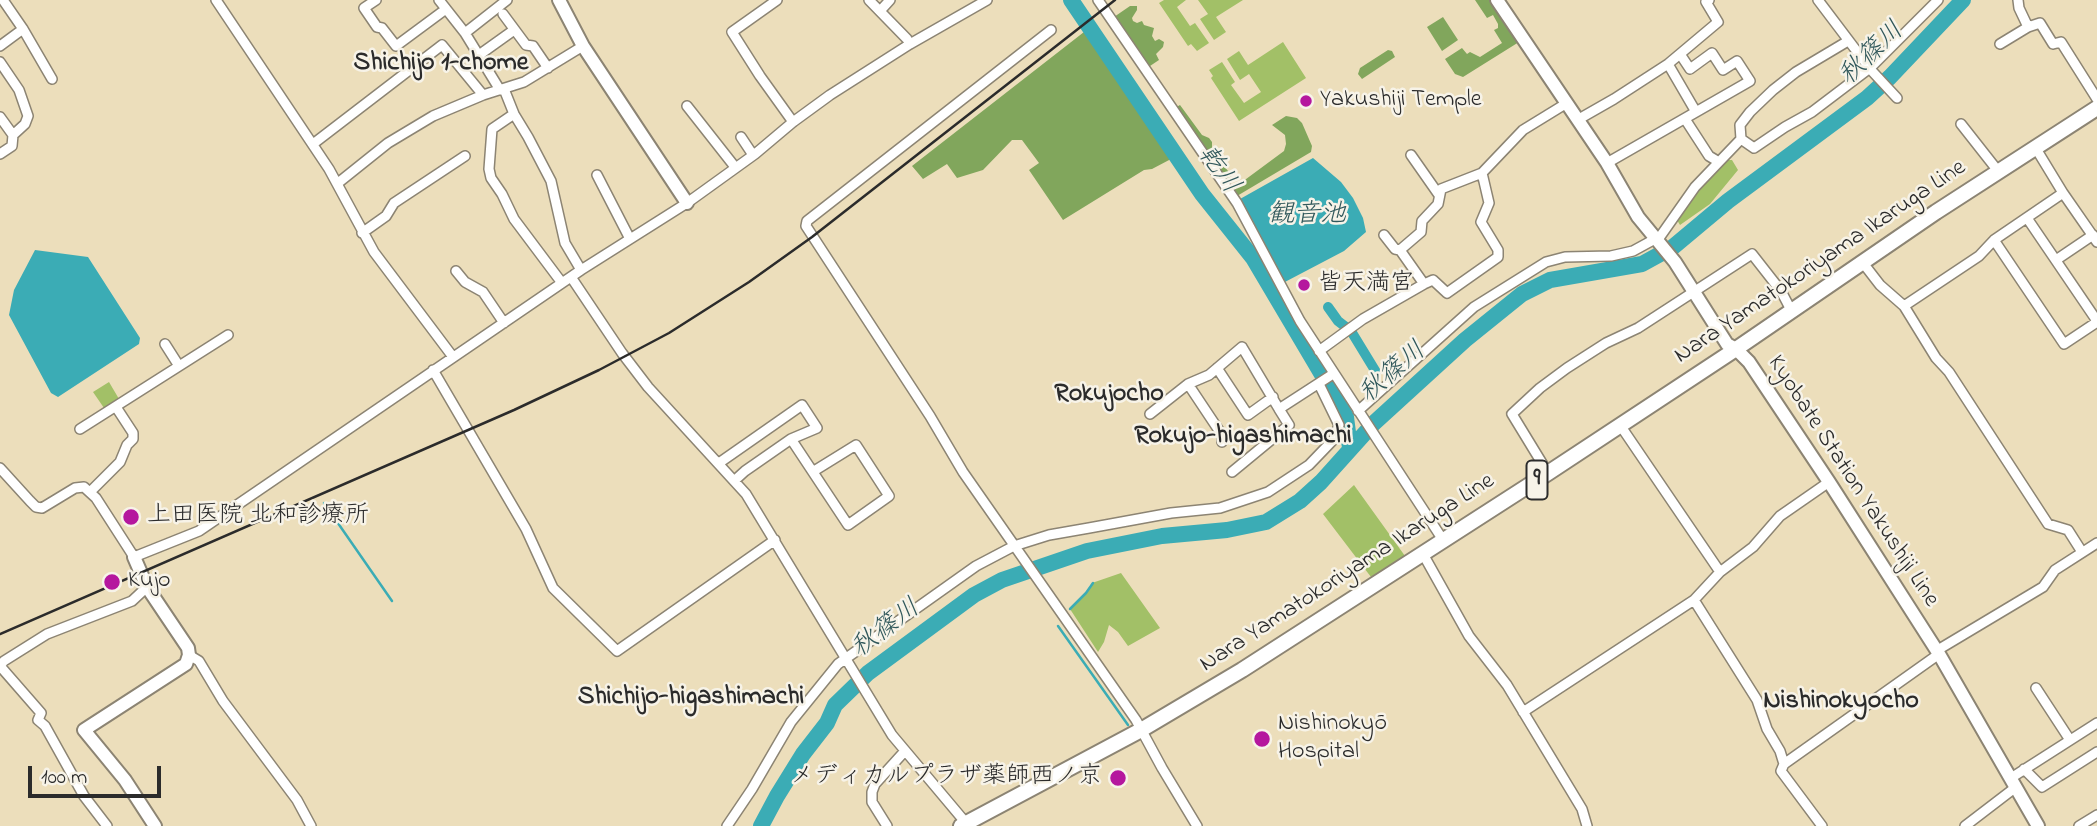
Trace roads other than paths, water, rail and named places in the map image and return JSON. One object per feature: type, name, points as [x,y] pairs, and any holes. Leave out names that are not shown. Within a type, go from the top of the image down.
[{"type":"main road","points":[[559,0],[583,46],[687,203]]},
{"type":"main road","name":"Kyobate Station Yakushiji Line","points":[[1497,0],[1579,119],[1638,217],[1675,262],[1727,344],[1737,349],[1749,362],[1829,482],[1938,653],[2038,826]]},
{"type":"main road","name":"Nara Yamatokoriyama Ikaruga Line","points":[[964,824],[1141,730],[1242,670],[1737,349],[1791,310],[2097,108]]},
{"type":"main road","points":[[134,556],[147,587],[188,648],[189,655],[186,664],[83,730],[125,780],[155,826]]},
{"type":"street","points":[[2,0],[23,29],[52,79]]},
{"type":"street","points":[[216,0],[338,183],[362,233],[453,357]]},
{"type":"street","points":[[376,0],[365,8],[377,27],[382,28],[396,46],[446,9]]},
{"type":"street","points":[[439,0],[465,33],[502,89],[528,136],[551,181],[565,243],[581,270]]},
{"type":"street","points":[[465,33],[508,0]]},
{"type":"street","points":[[777,0],[732,32],[793,122]]},
{"type":"street","points":[[869,0],[909,44]]},
{"type":"street","points":[[880,11],[890,0]]},
{"type":"street","points":[[0,468],[36,507],[42,508],[75,488],[84,487],[96,498],[134,556],[199,531],[581,270],[687,203],[832,93],[909,44],[987,0]]},
{"type":"street","points":[[1098,0],[1237,203],[1300,321],[1443,540]]},
{"type":"street","points":[[1579,119],[1668,64],[1718,22],[1706,2],[1709,0]]},
{"type":"street","points":[[1818,0],[1870,69],[1896,97]]},
{"type":"street","points":[[1741,139],[1754,148],[1812,112],[1870,69],[1938,0]]},
{"type":"street","points":[[2018,0],[2028,27]]},
{"type":"street","points":[[503,14],[526,45],[533,46],[548,68]]},
{"type":"street","points":[[2000,44],[2040,23],[2053,44],[2061,42],[2097,99]]},
{"type":"street","points":[[0,46],[23,29]]},
{"type":"street","points":[[479,55],[514,30]]},
{"type":"street","points":[[1051,30],[807,221],[806,226],[902,372],[963,472],[1141,730],[1197,826]]},
{"type":"street","points":[[1358,411],[1474,307],[1546,262],[1566,257],[1611,256],[1633,251],[1655,239],[1657,241],[1695,187],[1741,139],[1740,125],[1750,112],[1796,72],[1848,41]]},
{"type":"street","points":[[313,144],[442,45],[482,95]]},
{"type":"street","points":[[338,183],[388,143],[433,116],[482,95],[524,82],[583,46]]},
{"type":"street","points":[[1607,163],[1750,81],[1737,61],[1723,70],[1712,53],[1690,69],[1680,54]]},
{"type":"street","points":[[0,62],[23,97],[28,116],[25,124],[13,135]]},
{"type":"street","points":[[1668,64],[1696,112]]},
{"type":"street","points":[[1400,250],[1421,232],[1422,221],[1438,204],[1441,189],[1482,173],[1523,130],[1567,103]]},
{"type":"street","points":[[687,106],[735,167]]},
{"type":"street","points":[[514,114],[492,129],[489,169],[491,178],[518,226],[562,283]]},
{"type":"street","points":[[0,117],[13,135],[12,146],[0,154]]},
{"type":"street","points":[[1685,119],[1709,156],[1719,162]]},
{"type":"street","points":[[1961,124],[1998,172]]},
{"type":"street","points":[[740,137],[753,155]]},
{"type":"street","points":[[2035,148],[2095,239],[2056,260]]},
{"type":"street","points":[[1410,155],[1439,195]]},
{"type":"street","points":[[362,233],[386,216],[394,203],[465,156]]},
{"type":"street","points":[[1319,351],[1363,319],[1424,284],[1433,280],[1447,293],[1498,257],[1498,250],[1481,222],[1489,203],[1482,173]]},
{"type":"street","points":[[597,175],[630,239]]},
{"type":"street","points":[[1903,306],[1979,256],[1994,240],[2063,193]]},
{"type":"street","points":[[1994,240],[2064,344],[2097,322],[2027,218]]},
{"type":"street","points":[[1384,235],[1395,249],[1400,250],[1424,284]]},
{"type":"street","points":[[1548,473],[1512,414],[1567,368],[1606,343],[1638,328],[1752,254],[1781,291],[1791,310]]},
{"type":"street","points":[[1863,263],[1880,285],[1903,306],[1936,358],[1950,372],[2048,524],[2068,530],[2082,552]]},
{"type":"street","points":[[456,271],[465,282],[483,292],[504,323]]},
{"type":"street","points":[[571,277],[648,387],[746,494],[870,702],[904,752],[961,815],[964,824]]},
{"type":"street","points":[[80,429],[228,335]]},
{"type":"street","points":[[165,344],[180,366]]},
{"type":"street","points":[[1150,414],[1188,384],[1209,375],[1242,347],[1289,425],[1232,472]]},
{"type":"street","points":[[1217,368],[1248,415],[1273,397]]},
{"type":"street","points":[[433,370],[526,529],[552,588],[617,651],[775,540]]},
{"type":"street","points":[[1279,409],[1334,374]]},
{"type":"street","points":[[1188,384],[1222,435],[1222,442]]},
{"type":"street","points":[[727,826],[791,722],[838,664],[848,662],[976,566],[1015,547],[1049,535],[1171,513],[1220,509],[1268,492],[1309,465],[1334,439],[1339,425],[1318,384]]},
{"type":"street","points":[[719,463],[802,405],[817,428],[792,439],[734,481]]},
{"type":"street","points":[[90,492],[120,462],[127,445],[133,439],[133,433],[116,407]]},
{"type":"street","points":[[1620,425],[1720,572]]},
{"type":"street","points":[[792,439],[848,525],[889,496],[856,445],[814,471]]},
{"type":"street","points":[[1523,712],[1694,600],[1720,572],[1753,547],[1780,516],[1829,482]]},
{"type":"street","points":[[1822,826],[1781,771],[1784,764],[1938,653],[2043,587],[2055,570],[2097,543]]},
{"type":"street","points":[[1423,554],[1469,636],[1507,685],[1582,809],[1587,826]]},
{"type":"street","points":[[107,826],[84,796],[46,726],[38,720],[41,713],[0,666],[47,634],[132,601],[147,587]]},
{"type":"street","points":[[1694,600],[1757,700],[1784,764]]},
{"type":"street","points":[[189,655],[199,661],[223,701],[297,800],[311,826]]},
{"type":"street","points":[[2036,688],[2070,740]]},
{"type":"street","points":[[1972,824],[2025,769],[2097,723]]},
{"type":"street","points":[[887,826],[872,802],[872,792],[904,752]]},
{"type":"street","points":[[2025,769],[2042,787],[2097,752]]},
{"type":"street","points":[[2079,826],[2097,815]]},
{"type":"water","name":"観音池","points":[[1313,158],[1341,182],[1353,198],[1363,218],[1366,232],[1344,251],[1283,283],[1240,199]]},
{"type":"water","points":[[35,250],[88,257],[140,338],[139,344],[58,397],[51,393],[9,315],[14,290]]},
{"type":"waterway","name":"乾川","points":[[1071,0],[1202,194],[1253,258],[1346,417],[1350,448]]},
{"type":"waterway","name":"秋篠川","points":[[761,826],[803,754],[827,723],[835,705],[868,673],[974,595],[1002,580],[1087,551],[1162,536],[1227,530],[1266,522],[1300,501],[1321,482],[1374,423],[1465,340],[1522,294],[1550,280],[1642,264],[1673,247],[1728,201],[1867,98],[1963,0]]},
{"type":"waterway","points":[[1328,307],[1338,321],[1351,331],[1376,372]]},
{"type":"waterway","points":[[324,503],[392,601]]},
{"type":"waterway","points":[[1070,609],[1093,583]]},
{"type":"waterway","points":[[1058,626],[1128,725]]},
{"type":"railway","points":[[0,634],[514,410],[669,333],[749,282],[812,237],[1115,0]]},
{"type":"place","name":"Yakushiji Temple","points":[[1306,101]]},
{"type":"place","name":"皆天満宮","points":[[1304,285]]},
{"type":"place","name":"上田医院 北和診療所","points":[[131,517]]},
{"type":"place","name":"Kujo","points":[[112,582]]},
{"type":"place","name":"Nishinokyō Hospital","points":[[1262,739]]},
{"type":"place","name":"メディカルプラザ薬師西ノ京","points":[[1118,778]]},
{"type":"district","name":"Shichijo 1-chome","points":[[441,65]]},
{"type":"district","name":"Rokujocho","points":[[1109,396]]},
{"type":"district","name":"Rokujo-higashimachi","points":[[1243,438]]},
{"type":"district","name":"Shichijo-higashimachi","points":[[691,699]]},
{"type":"district","name":"Nishinokyocho","points":[[1841,703]]}]
